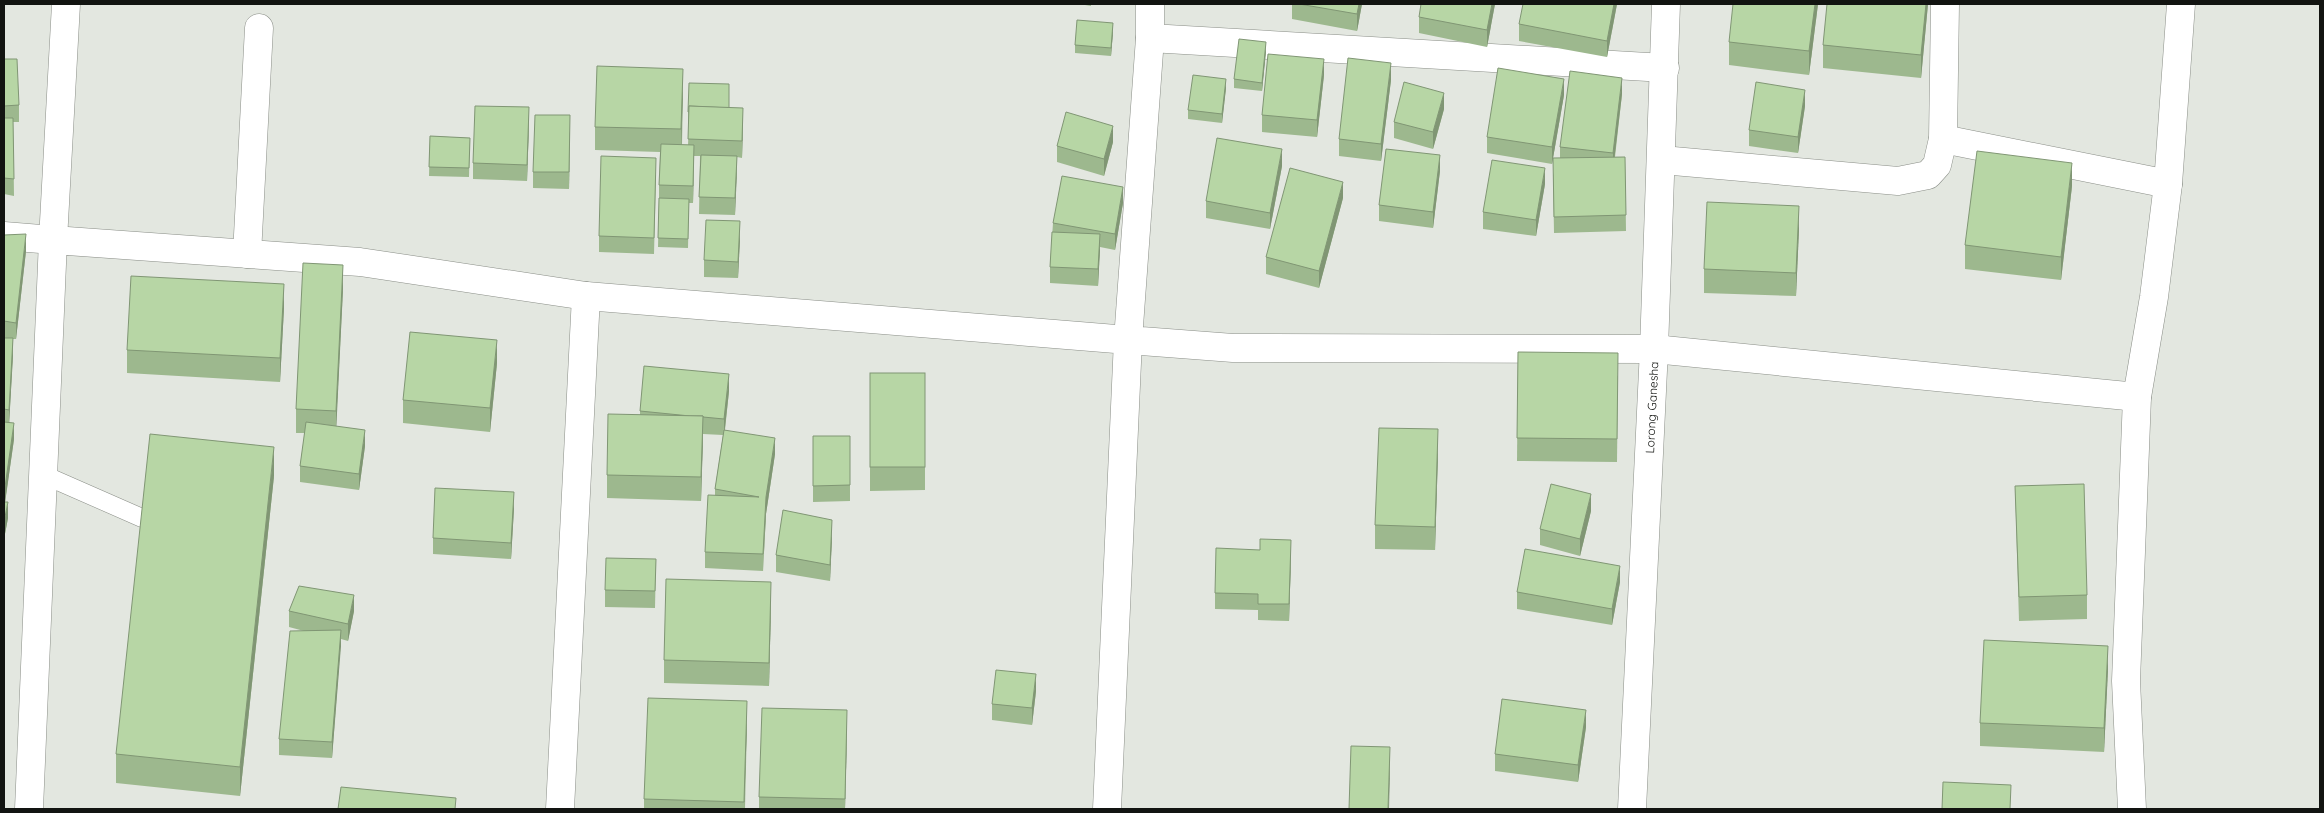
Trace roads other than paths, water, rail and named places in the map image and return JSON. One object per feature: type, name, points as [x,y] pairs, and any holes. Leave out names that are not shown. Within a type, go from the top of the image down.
[{"type":"street","points":[[29,809],[53,240],[66,4]]},
{"type":"street","points":[[1107,809],[1128,340],[1150,38],[1150,4]]},
{"type":"street","name":"Lorong Ganesha","points":[[1632,809],[1662,160],[1666,4]]},
{"type":"street","points":[[1662,160],[1898,181],[1928,175],[1937,165],[1943,139],[1945,4]]},
{"type":"street","points":[[2132,809],[2126,681],[2137,397],[2154,297],[2168,184],[2181,4]]},
{"type":"street","points":[[247,254],[260,28]]},
{"type":"street","points":[[1150,38],[1665,68]]},
{"type":"street","points":[[1943,139],[2168,184]]},
{"type":"street","points":[[4,236],[360,262],[586,296],[1233,348],[1654,349],[2137,397]]},
{"type":"street","points":[[560,809],[586,296]]},
{"type":"lane","points":[[44,475],[142,518]]}]
